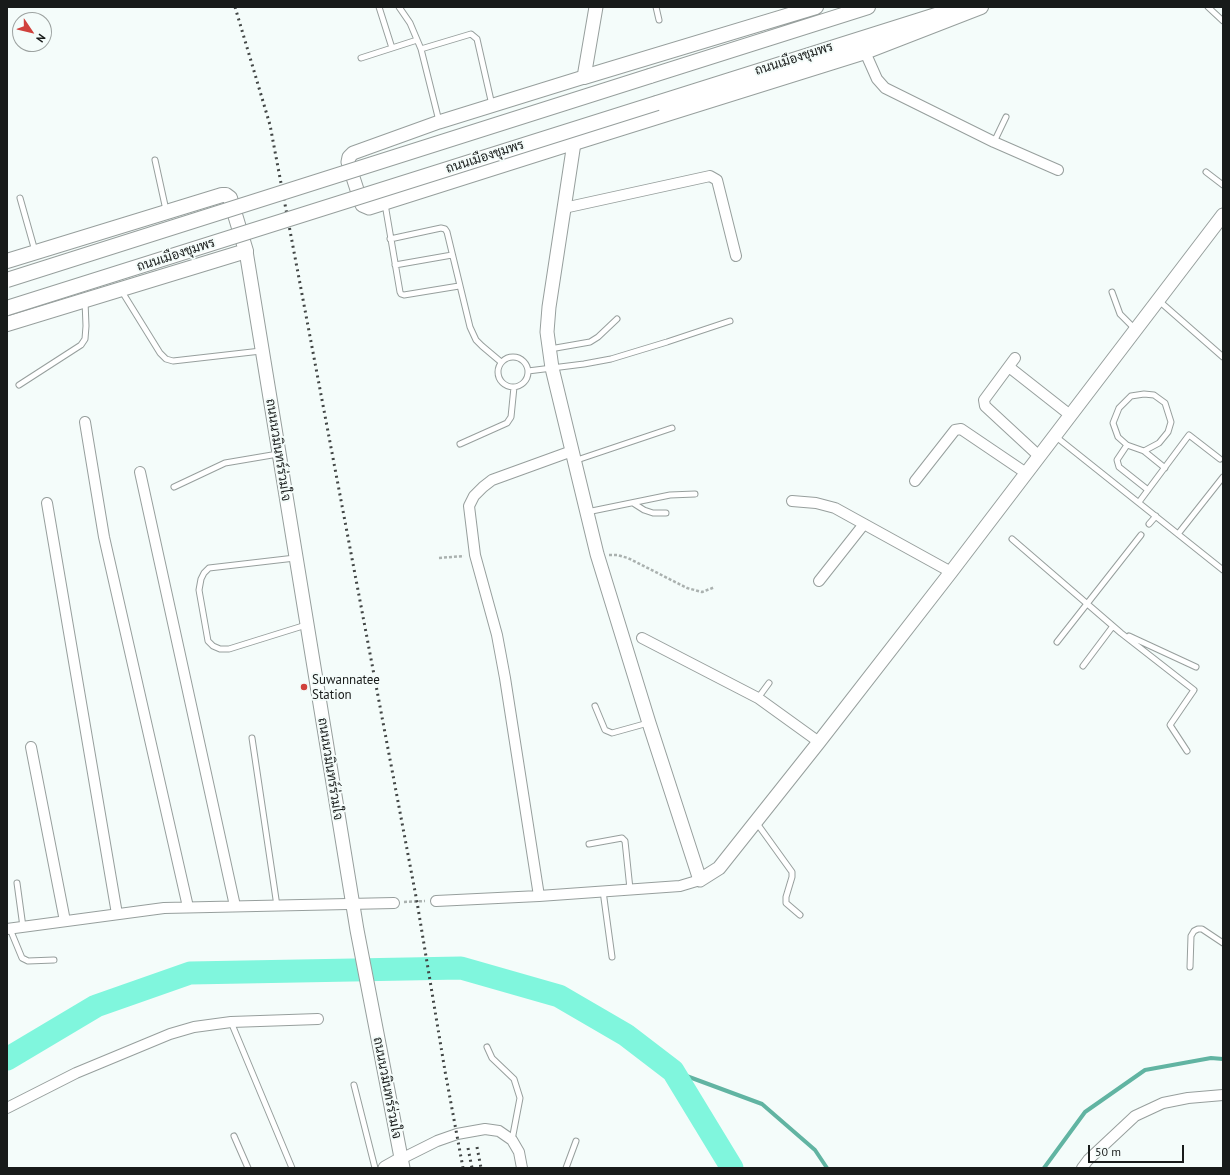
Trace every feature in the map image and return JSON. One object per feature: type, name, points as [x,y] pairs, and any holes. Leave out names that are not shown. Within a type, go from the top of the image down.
[{"type":"main road","points":[[584,77],[816,7]]},
{"type":"main road","name":"ถนนเมืองชุมพร","points":[[7,280],[868,7]]},
{"type":"main road","name":"ถนนเมืองชุมพร","points":[[7,308],[963,7]]},
{"type":"main road","points":[[574,143],[865,52],[982,7]]},
{"type":"main road","points":[[7,261],[222,195],[226,195],[230,198],[246,251],[7,324]]},
{"type":"street","points":[[596,7],[584,77],[439,122],[354,153],[348,162],[362,205],[369,208],[574,143],[549,307],[547,332],[552,368],[597,554],[649,723],[700,880]]},
{"type":"street","points":[[865,52],[877,79],[885,88],[994,142],[1058,170]]},
{"type":"street","points":[[564,208],[710,176],[717,180],[736,256]]},
{"type":"street","points":[[436,901],[539,896],[680,886],[700,880],[719,868],[819,742],[1223,215]]},
{"type":"street","name":"ถนนนวมินทร์ร่วมใจ","points":[[246,251],[352,905],[402,1164]]},
{"type":"street","points":[[1016,358],[984,400],[985,406],[1039,456]]},
{"type":"street","points":[[1009,367],[1070,415]]},
{"type":"street","points":[[85,422],[104,537],[188,907]]},
{"type":"street","points":[[915,481],[955,430],[961,429],[1026,473]]},
{"type":"street","points":[[539,896],[497,635],[475,555],[469,506],[474,496],[492,480],[573,456]]},
{"type":"street","points":[[140,472],[235,906]]},
{"type":"street","points":[[792,501],[816,503],[835,508],[950,572]]},
{"type":"street","points":[[47,503],[117,914]]},
{"type":"street","points":[[819,581],[864,524]]},
{"type":"street","points":[[642,638],[758,698],[819,742]]},
{"type":"street","points":[[31,747],[65,921]]},
{"type":"street","points":[[9,929],[117,914],[188,907],[394,903]]},
{"type":"street","points":[[7,1108],[76,1073],[170,1034],[194,1027],[231,1022],[318,1020]]},
{"type":"street","points":[[1082,1168],[1088,1160],[1135,1116],[1163,1103],[1188,1098],[1223,1096]]},
{"type":"street","points":[[385,1168],[402,1164],[437,1141],[457,1134],[485,1129],[499,1131],[512,1140],[520,1152],[522,1168]]},
{"type":"lane","points":[[379,7],[392,48]]},
{"type":"lane","points":[[399,7],[410,24],[421,49],[439,122]]},
{"type":"lane","points":[[656,7],[659,20]]},
{"type":"lane","points":[[1208,7],[1223,21]]},
{"type":"lane","points":[[421,49],[471,34],[477,39],[492,106]]},
{"type":"lane","points":[[361,58],[417,40]]},
{"type":"lane","points":[[994,142],[1006,117]]},
{"type":"lane","points":[[155,160],[167,211]]},
{"type":"lane","points":[[1206,172],[1223,185]]},
{"type":"lane","points":[[20,198],[36,252]]},
{"type":"lane","points":[[385,204],[400,292],[404,295],[459,286]]},
{"type":"lane","points":[[390,239],[442,228],[447,232],[470,327],[476,340],[501,362]]},
{"type":"lane","points":[[395,265],[452,255]]},
{"type":"lane","points":[[120,289],[160,353],[166,359],[173,361],[262,351]]},
{"type":"lane","points":[[1112,292],[1120,314],[1135,329]]},
{"type":"lane","points":[[19,385],[81,345],[85,338],[86,326],[84,300]]},
{"type":"lane","points":[[1158,300],[1223,357]]},
{"type":"lane","points":[[549,349],[590,342],[598,337],[617,319]]},
{"type":"lane","points":[[528,371],[611,359],[667,342],[730,320]]},
{"type":"lane","points":[[512,357],[523,360],[527,365],[528,371],[528,377],[525,382],[520,386],[514,387],[508,387],[503,384],[499,379],[498,374],[498,368],[501,362],[506,358],[512,357]]},
{"type":"lane","points":[[460,444],[506,423],[511,417],[514,387]]},
{"type":"lane","points":[[1144,451],[1159,443],[1168,432],[1171,422],[1165,403],[1154,395],[1144,394],[1131,396],[1119,408],[1113,423],[1118,437],[1127,445],[1144,451],[1165,468]]},
{"type":"lane","points":[[573,456],[672,428]]},
{"type":"lane","points":[[1055,435],[1223,570]]},
{"type":"lane","points":[[1139,502],[1189,436],[1220,459]]},
{"type":"lane","points":[[1127,445],[1117,460],[1119,467],[1148,490]]},
{"type":"lane","points":[[174,487],[226,463],[279,454]]},
{"type":"lane","points":[[1178,534],[1223,477]]},
{"type":"lane","points":[[586,512],[670,495],[695,494]]},
{"type":"lane","points":[[633,502],[644,510],[653,513],[666,513]]},
{"type":"lane","points":[[1149,524],[1156,516]]},
{"type":"lane","points":[[1057,642],[1141,536]]},
{"type":"lane","points":[[1012,539],[1113,626],[1194,690],[1170,725],[1187,751]]},
{"type":"lane","points":[[295,558],[209,568],[201,579],[199,590],[208,641],[212,646],[220,649],[228,649],[307,624]]},
{"type":"lane","points":[[1083,666],[1113,626]]},
{"type":"lane","points":[[1121,632],[1196,667]]},
{"type":"lane","points":[[758,698],[769,683]]},
{"type":"lane","points":[[595,706],[605,730],[612,733],[649,723]]},
{"type":"lane","points":[[252,738],[277,906]]},
{"type":"lane","points":[[756,822],[792,872],[792,878],[786,897],[786,904],[800,915]]},
{"type":"lane","points":[[589,844],[622,838],[625,841],[630,890]]},
{"type":"lane","points":[[17,883],[23,927]]},
{"type":"lane","points":[[603,891],[612,957]]},
{"type":"lane","points":[[9,929],[22,958],[28,961],[54,960]]},
{"type":"lane","points":[[1190,967],[1191,936],[1194,931],[1202,929],[1223,943]]},
{"type":"lane","points":[[231,1022],[292,1168]]},
{"type":"lane","points":[[487,1047],[492,1058],[514,1079],[520,1098],[512,1140]]},
{"type":"lane","points":[[354,1085],[375,1168]]},
{"type":"lane","points":[[234,1136],[248,1168]]},
{"type":"lane","points":[[566,1168],[576,1142]]},
{"type":"path","points":[[597,554],[617,555],[628,558],[686,588],[702,592],[716,587]]},
{"type":"path","points":[[440,558],[475,555]]},
{"type":"path","points":[[394,903],[436,901]]},
{"type":"waterway","points":[[7,1059],[96,1006],[190,973],[461,968],[559,996],[626,1035],[673,1071],[732,1168]]},
{"type":"waterway","points":[[1044,1168],[1085,1112],[1145,1070],[1211,1058],[1223,1059]]},
{"type":"waterway","points":[[673,1071],[762,1104],[815,1150],[827,1168]]},
{"type":"railway","points":[[235,7],[270,125],[417,902],[445,1071],[463,1168]]},
{"type":"railway","points":[[477,1147],[481,1168]]},
{"type":"railway","points":[[468,1148],[472,1168]]},
{"type":"place","name":"Suwannatee Station","points":[[304,687]]}]
